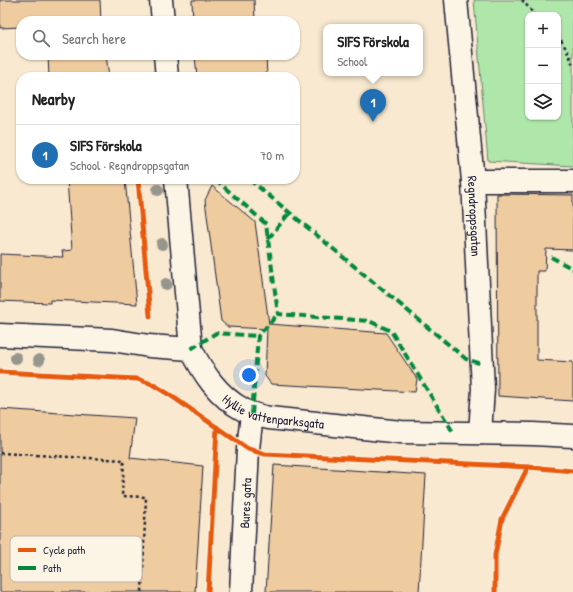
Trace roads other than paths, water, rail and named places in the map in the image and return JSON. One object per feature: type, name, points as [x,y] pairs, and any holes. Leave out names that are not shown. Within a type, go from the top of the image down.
[{"type":"street","points":[[161,0],[163,16]]},
{"type":"street","name":"Regndroppsgatan","points":[[456,0],[473,181],[483,389],[480,433]]},
{"type":"street","points":[[165,60],[167,72]]},
{"type":"street","points":[[473,181],[573,181]]},
{"type":"street","points":[[0,336],[112,340],[149,346],[191,349],[176,184]]},
{"type":"street","name":"Hyllie vattenparksgata","points":[[191,349],[199,365],[212,384],[241,409],[252,414],[269,418],[402,432],[573,436]]},
{"type":"street","name":"Bures gata","points":[[241,592],[248,449],[252,414]]},
{"type":"place","name":"SIFS Förskola","points":[[373,122]]}]
